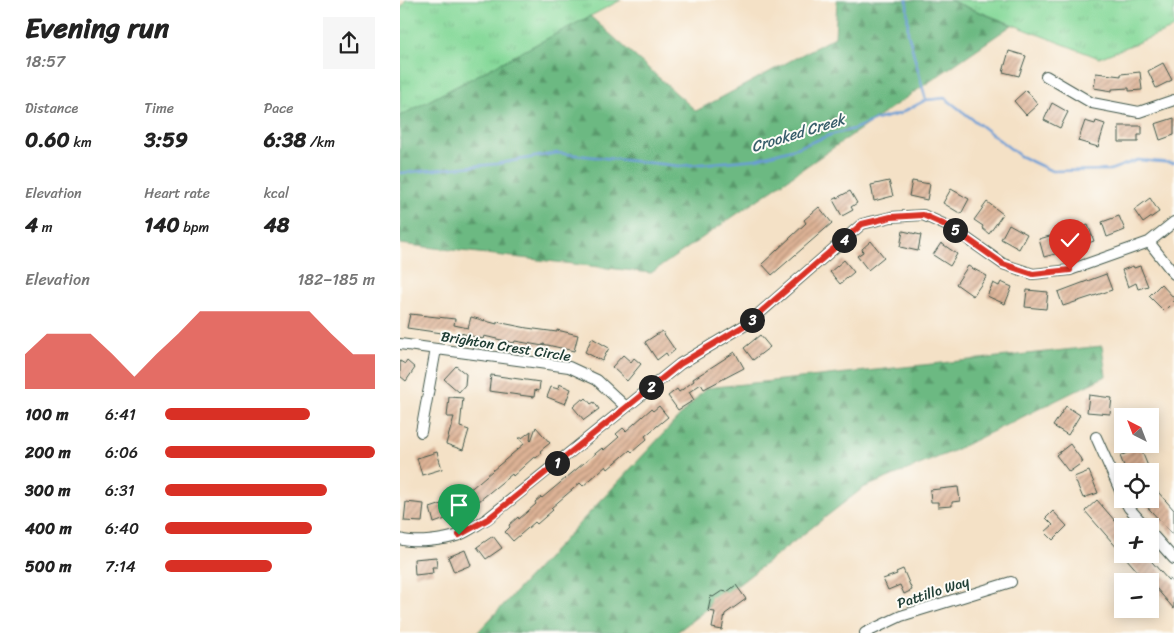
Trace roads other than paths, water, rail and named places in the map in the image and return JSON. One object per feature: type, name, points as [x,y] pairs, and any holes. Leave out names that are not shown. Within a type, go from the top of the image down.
[{"type":"street","points":[[1046,76],[1092,103],[1139,112],[1174,100]]},
{"type":"street","points":[[400,539],[408,542],[459,535],[488,519],[680,364],[747,324],[862,224],[891,217],[923,215],[952,228],[1003,264],[1033,274],[1070,270],[1150,242],[1174,222]]},
{"type":"street","points":[[1150,242],[1174,274]]},
{"type":"street","name":"Brighton Crest Circle","points":[[400,344],[570,367],[597,380],[626,407]]},
{"type":"street","points":[[421,432],[436,349]]},
{"type":"street","points":[[1096,437],[1114,477]]},
{"type":"street","points":[[1129,508],[1138,518]]},
{"type":"street","points":[[1159,542],[1174,559]]},
{"type":"street","name":"Pattillo Way","points":[[865,633],[901,616],[1011,582]]},
{"type":"waterway","points":[[907,0],[908,33],[926,100]]},
{"type":"waterway","name":"Crooked Creek","points":[[400,173],[496,164],[557,153],[680,166],[756,159],[899,114],[926,100],[945,98],[1020,156],[1052,171],[1110,170],[1138,160],[1174,163]]}]
